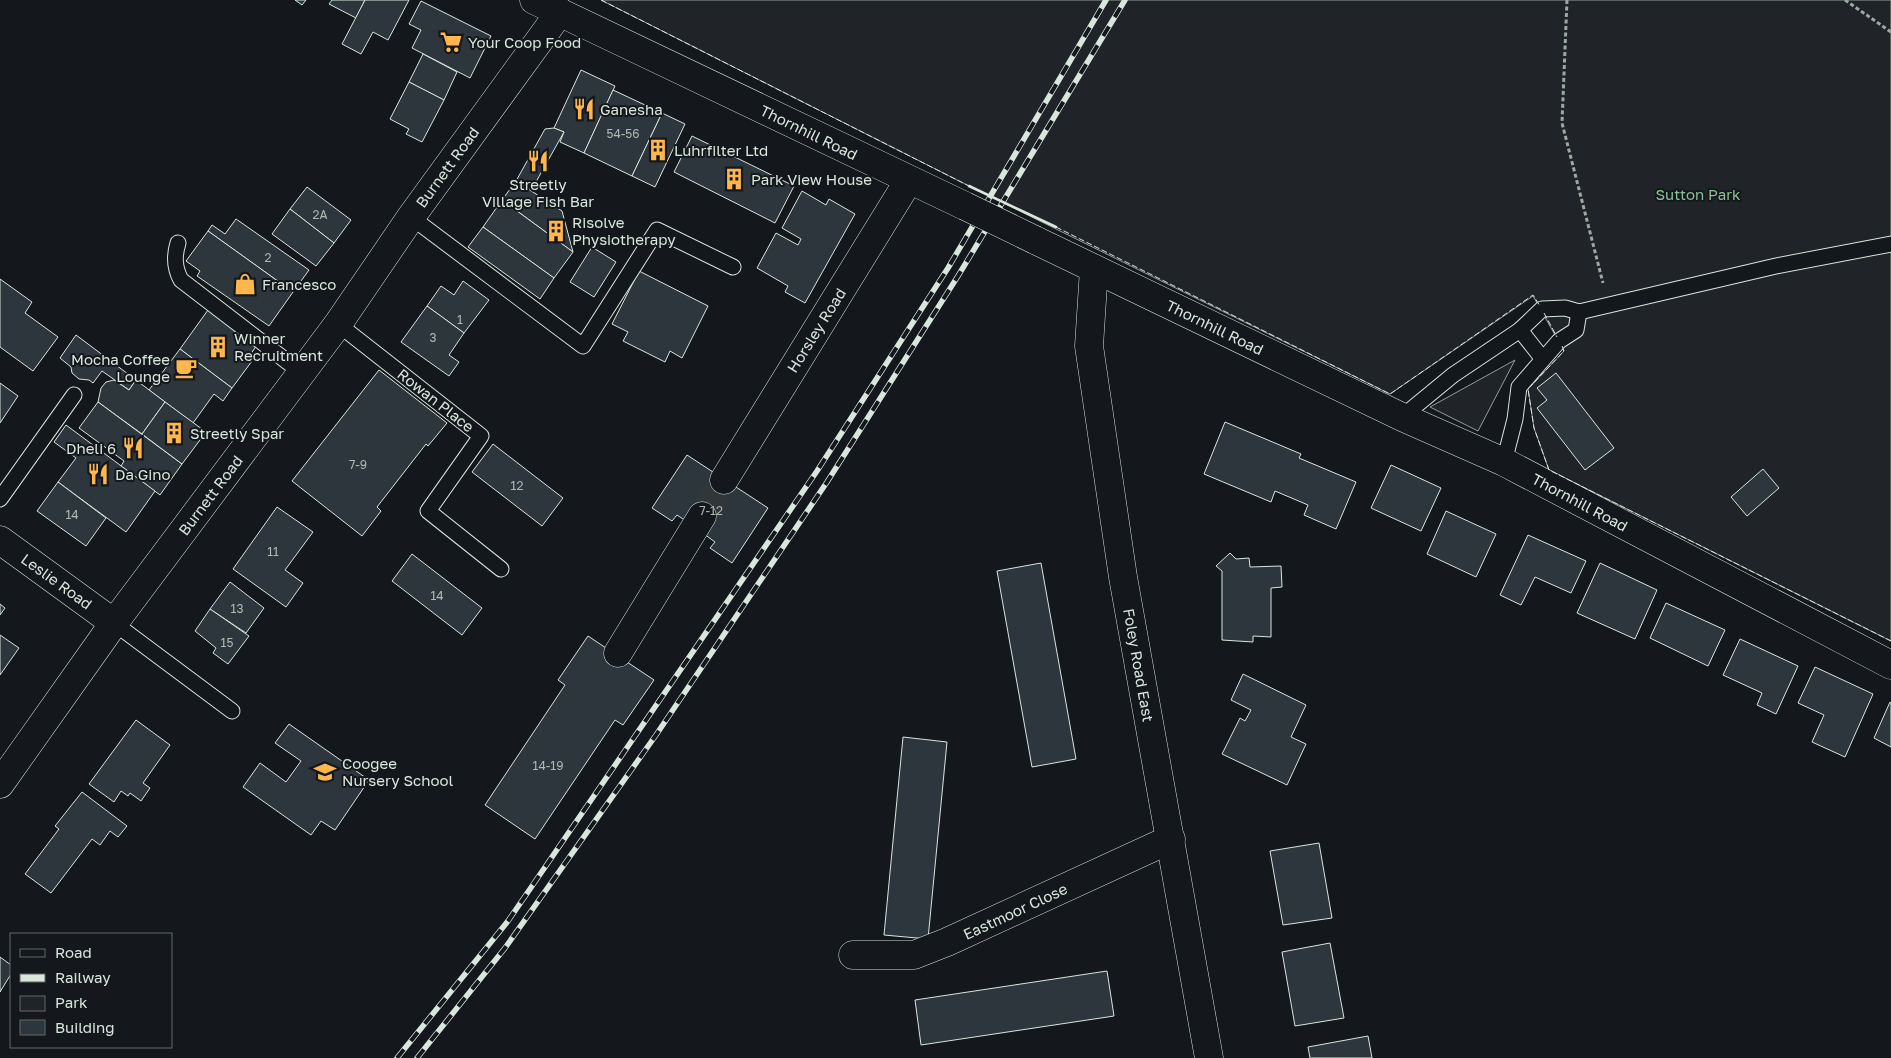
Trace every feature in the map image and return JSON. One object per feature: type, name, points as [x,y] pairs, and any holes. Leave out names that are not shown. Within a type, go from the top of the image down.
[{"type":"main road","name":"Thornhill Road","points":[[534,0],[1402,417],[1504,462],[1891,665]]},
{"type":"main road","name":"Burnett Road","points":[[0,784],[114,623],[338,324],[411,217],[560,12]]},
{"type":"main road","name":"Horsley Road","points":[[724,480],[909,180]]},
{"type":"main road","name":"Foley Road East","points":[[1094,269],[1089,346],[1123,577],[1210,1058]]},
{"type":"main road","points":[[618,654],[702,516]]},
{"type":"main road","name":"Leslie Road","points":[[0,540],[114,623]]},
{"type":"main road","name":"Eastmoor Close","points":[[853,955],[914,954],[947,942],[1171,839]]},
{"type":"lane","points":[[411,217],[583,346],[657,230],[734,267]]},
{"type":"lane","points":[[178,243],[175,261],[176,271],[181,280],[302,373]]},
{"type":"lane","points":[[1402,417],[1453,375],[1520,330],[1542,309],[1565,308],[1579,312],[1776,266],[1891,244]]},
{"type":"lane","points":[[1504,462],[1515,419],[1519,387],[1542,358],[1559,341],[1576,330],[1579,312]]},
{"type":"lane","name":"Rowan Place","points":[[338,324],[482,436],[428,511],[502,569]]},
{"type":"lane","points":[[1520,330],[1542,358]]},
{"type":"lane","points":[[0,499],[74,395]]},
{"type":"lane","points":[[114,623],[232,711]]},
{"type":"path","points":[[1567,0],[1562,123],[1608,305]]},
{"type":"path","points":[[1845,0],[1891,32]]},
{"type":"green space","name":"Sutton Park","points":[[601,0],[1891,0],[1891,641],[1549,470],[1534,428],[1528,389],[1564,351],[1533,296],[1390,394],[969,186]]},
{"type":"green space","points":[[1515,360],[1478,431],[1430,407]]},
{"type":"building","points":[[295,0],[306,0],[302,5]]},
{"type":"building","points":[[332,0],[365,0],[356,18],[329,4]]},
{"type":"building","points":[[365,0],[409,0],[388,40],[373,32],[361,54],[342,44]]},
{"type":"building","name":"Your Coop Food","points":[[421,1],[491,36],[470,78],[412,48],[421,30],[409,24]]},
{"type":"building","points":[[423,54],[457,72],[444,100],[409,82]]},
{"type":"building","name":"Ganesha","points":[[581,70],[615,86],[584,153],[560,142],[564,132],[554,128]]},
{"type":"building","points":[[409,82],[444,100],[422,142],[406,134],[409,129],[390,119]]},
{"type":"building","points":[[613,90],[662,113],[632,176],[584,153]]},
{"type":"building","name":"Luhrfilter Ltd","points":[[662,113],[685,124],[655,187],[632,176]]},
{"type":"building","name":"Streetly Village Fish Bar","points":[[554,128],[564,132],[532,189],[516,181],[545,129]]},
{"type":"building","name":"Park View House","points":[[692,136],[794,186],[775,223],[674,172]]},
{"type":"building","name":"Risolve Physiotherapy","points":[[516,181],[562,211],[573,252],[502,200]]},
{"type":"building","points":[[307,187],[351,220],[334,243],[290,209]]},
{"type":"building","points":[[802,191],[826,205],[829,199],[855,214],[805,303],[785,292],[788,286],[757,268],[776,233],[798,245],[801,239],[782,228]]},
{"type":"building","points":[[502,200],[573,252],[554,278],[483,227]]},
{"type":"building","points":[[290,209],[334,243],[316,266],[272,234]]},
{"type":"building","points":[[236,219],[309,270],[293,292],[208,231],[212,225],[225,234]]},
{"type":"building","points":[[483,227],[554,278],[540,299],[468,247]]},
{"type":"building","name":"Francesco","points":[[208,231],[293,292],[269,326],[197,276],[200,271],[186,261]]},
{"type":"building","points":[[592,247],[616,262],[594,297],[570,282]]},
{"type":"building","points":[[639,271],[708,306],[682,358],[670,351],[665,362],[623,341],[628,332],[612,324]]},
{"type":"building","points":[[0,279],[32,302],[25,313],[58,337],[33,371],[0,347]]},
{"type":"building","points":[[463,281],[489,300],[464,333],[427,306],[441,286],[454,295]]},
{"type":"building","points":[[427,306],[464,333],[449,355],[459,362],[449,376],[401,342]]},
{"type":"building","name":"Winner Recruitment","points":[[208,310],[257,345],[248,358],[252,361],[232,388],[180,349]]},
{"type":"building","points":[[76,335],[136,380],[129,390],[102,371],[93,383],[89,380],[79,379],[72,373],[71,367],[60,358]]},
{"type":"building","name":"Mocha Coffee Lounge","points":[[180,349],[232,388],[223,401],[214,394],[193,423],[149,390]]},
{"type":"building","points":[[379,370],[447,423],[428,446],[426,444],[377,507],[381,511],[362,536],[292,481]]},
{"type":"building","points":[[1556,373],[1614,448],[1585,470],[1537,408],[1547,400],[1537,388]]},
{"type":"building","points":[[114,380],[129,390],[136,380],[165,402],[142,434],[98,402],[101,388],[106,382]]},
{"type":"building","points":[[0,383],[18,396],[0,423]]},
{"type":"building","name":"Dheli 6","points":[[98,402],[182,464],[160,495],[121,466],[124,461],[79,428]]},
{"type":"building","name":"Streetly Spar","points":[[165,402],[206,432],[182,464],[142,434]]},
{"type":"building","points":[[1225,422],[1301,454],[1299,458],[1356,482],[1336,529],[1304,515],[1308,505],[1275,491],[1271,502],[1204,474]]},
{"type":"building","name":"Da Gino","points":[[66,425],[155,491],[126,532],[58,482],[76,458],[54,442]]},
{"type":"building","points":[[493,444],[563,498],[542,526],[472,472]]},
{"type":"building","points":[[687,455],[768,508],[732,563],[710,548],[715,542],[689,523],[677,515],[672,521],[652,508]]},
{"type":"building","points":[[1391,465],[1441,488],[1421,531],[1371,508]]},
{"type":"building","points":[[1763,469],[1779,488],[1747,516],[1731,497]]},
{"type":"building","points":[[58,482],[106,518],[86,546],[37,511]]},
{"type":"building","points":[[277,507],[313,532],[285,570],[303,583],[286,607],[233,569]]},
{"type":"building","points":[[1446,511],[1496,534],[1476,577],[1427,554]]},
{"type":"building","points":[[1528,535],[1586,561],[1571,593],[1535,577],[1521,605],[1500,595]]},
{"type":"building","points":[[1230,553],[1236,559],[1249,558],[1250,567],[1281,566],[1282,587],[1271,588],[1271,637],[1253,636],[1253,642],[1222,640],[1222,571],[1216,566]]},
{"type":"building","points":[[412,554],[482,608],[462,635],[392,581]]},
{"type":"building","points":[[1041,563],[1076,759],[1032,767],[997,571]]},
{"type":"building","points":[[1600,563],[1657,590],[1635,639],[1577,613]]},
{"type":"building","points":[[230,582],[264,608],[246,633],[210,609]]},
{"type":"building","points":[[1666,603],[1725,630],[1708,666],[1650,638]]},
{"type":"building","points":[[0,604],[5,608],[0,615]]},
{"type":"building","points":[[210,609],[249,636],[228,664],[213,653],[216,648],[195,631]]},
{"type":"building","points":[[0,635],[19,648],[0,675]]},
{"type":"building","points":[[588,636],[654,680],[623,725],[615,720],[535,839],[485,805],[565,685],[558,680]]},
{"type":"building","points":[[1740,639],[1798,666],[1776,714],[1757,705],[1762,693],[1723,675]]},
{"type":"building","points":[[1815,667],[1873,694],[1845,757],[1812,742],[1824,715],[1798,703]]},
{"type":"building","points":[[1243,674],[1306,705],[1291,737],[1306,744],[1287,785],[1222,754],[1240,718],[1245,721],[1251,710],[1231,700]]},
{"type":"building","points":[[1891,703],[1891,747],[1874,738]]},
{"type":"building","points":[[136,720],[170,745],[143,783],[150,788],[141,801],[130,793],[128,796],[121,791],[114,802],[89,784]]},
{"type":"building","name":"Coogee Nursery School","points":[[289,724],[369,780],[335,830],[321,821],[311,835],[243,787],[260,763],[286,782],[301,761],[275,743]]},
{"type":"building","points":[[903,737],[947,742],[928,939],[884,935]]},
{"type":"building","points":[[82,792],[127,826],[118,837],[110,831],[100,845],[92,839],[51,893],[25,874],[59,829],[55,826]]},
{"type":"building","points":[[1319,843],[1332,918],[1283,925],[1270,851]]},
{"type":"building","points":[[1330,943],[1344,1018],[1295,1026],[1282,952]]},
{"type":"building","points":[[0,957],[10,964],[10,976],[0,992]]},
{"type":"building","points":[[1107,971],[1114,1016],[921,1045],[915,1000]]},
{"type":"building","points":[[1368,1036],[1372,1058],[1310,1058],[1308,1047]]},
{"type":"tunnel","points":[[702,516],[724,480]]},
{"type":"railway","points":[[397,1058],[508,921],[817,471],[948,268],[1106,0]]},
{"type":"railway","points":[[417,1058],[505,948],[656,735],[827,482],[958,276],[1125,0]]},
{"type":"fence","points":[[601,0],[969,186]]},
{"type":"fence","points":[[1056,227],[1390,394],[1533,295],[1540,306]]},
{"type":"fence","points":[[1544,313],[1557,337]]},
{"type":"fence","points":[[1562,346],[1564,351],[1528,389],[1534,428],[1549,470],[1891,641]]},
{"type":"wall","points":[[969,186],[1056,227]]},
{"type":"place","name":"Your Coop Food","points":[[451,42]]},
{"type":"place","name":"Ganesha","points":[[584,109]]},
{"type":"place","name":"Luhrfilter Ltd","points":[[658,150]]},
{"type":"place","name":"Streetly Village Fish Bar","points":[[538,161]]},
{"type":"place","name":"Park View House","points":[[734,179]]},
{"type":"place","name":"Risolve Physiotherapy","points":[[556,231]]},
{"type":"place","name":"Francesco","points":[[245,284]]},
{"type":"place","name":"Winner Recruitment","points":[[218,347]]},
{"type":"place","name":"Mocha Coffee Lounge","points":[[186,368]]},
{"type":"place","name":"Streetly Spar","points":[[174,433]]},
{"type":"place","name":"Dheli 6","points":[[133,448]]},
{"type":"place","name":"Da Gino","points":[[98,474]]},
{"type":"place","name":"Coogee Nursery School","points":[[325,772]]}]
